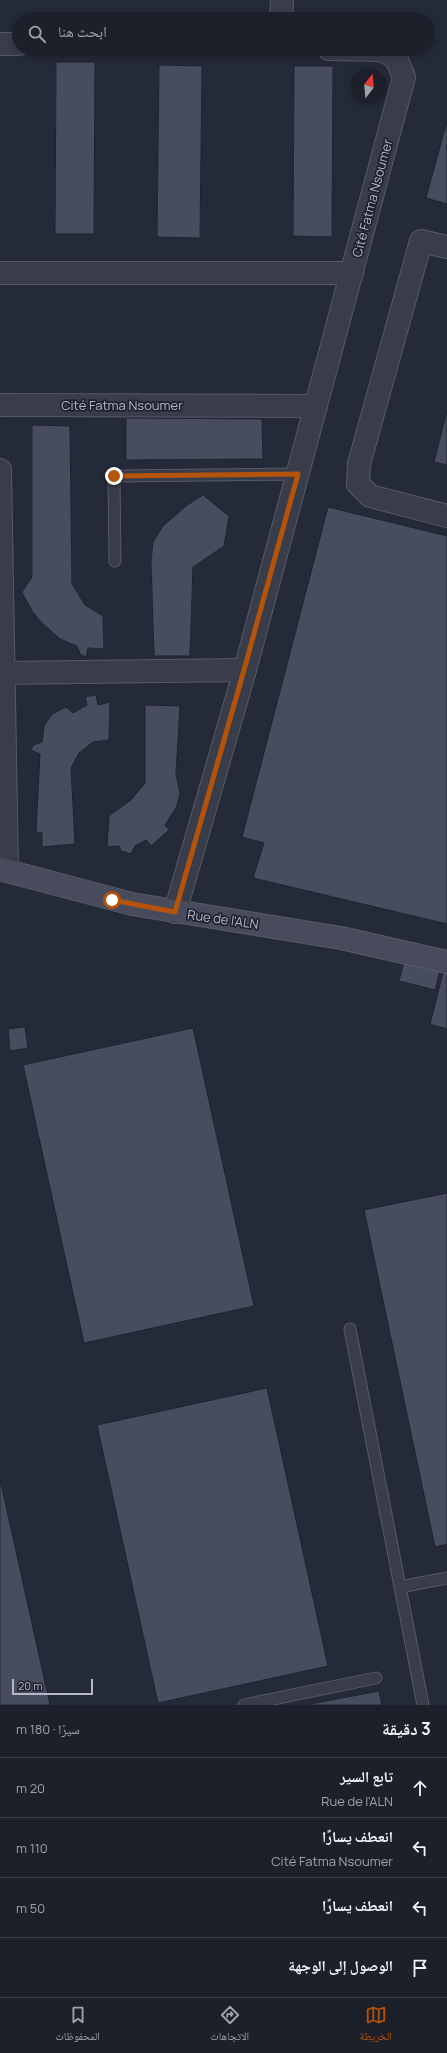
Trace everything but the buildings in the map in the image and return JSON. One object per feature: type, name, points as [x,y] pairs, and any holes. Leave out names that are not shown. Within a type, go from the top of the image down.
[{"type":"street","points":[[281,12],[282,0]]},
{"type":"street","points":[[0,44],[12,44]]},
{"type":"street","name":"Cité Fatma Nsoumer","points":[[175,912],[298,474],[404,77],[396,58],[392,56]]},
{"type":"street","points":[[447,247],[421,241],[359,464],[358,484],[370,496],[447,516]]},
{"type":"street","points":[[0,273],[352,273]]},
{"type":"street","name":"Cité Fatma Nsoumer","points":[[0,405],[316,406]]},
{"type":"street","points":[[0,470],[3,870]]},
{"type":"street","points":[[2,673],[244,670]]},
{"type":"street","name":"Rue de l'ALN","points":[[3,870],[112,900],[175,912],[342,938],[447,962]]},
{"type":"lane","points":[[115,561],[114,476],[298,474]]},
{"type":"lane","points":[[350,1329],[423,1705]]},
{"type":"lane","points":[[400,1587],[447,1578]]},
{"type":"lane","points":[[244,1705],[376,1678]]},
{"type":"route","points":[[112,900],[175,912],[298,474],[114,476]]}]
